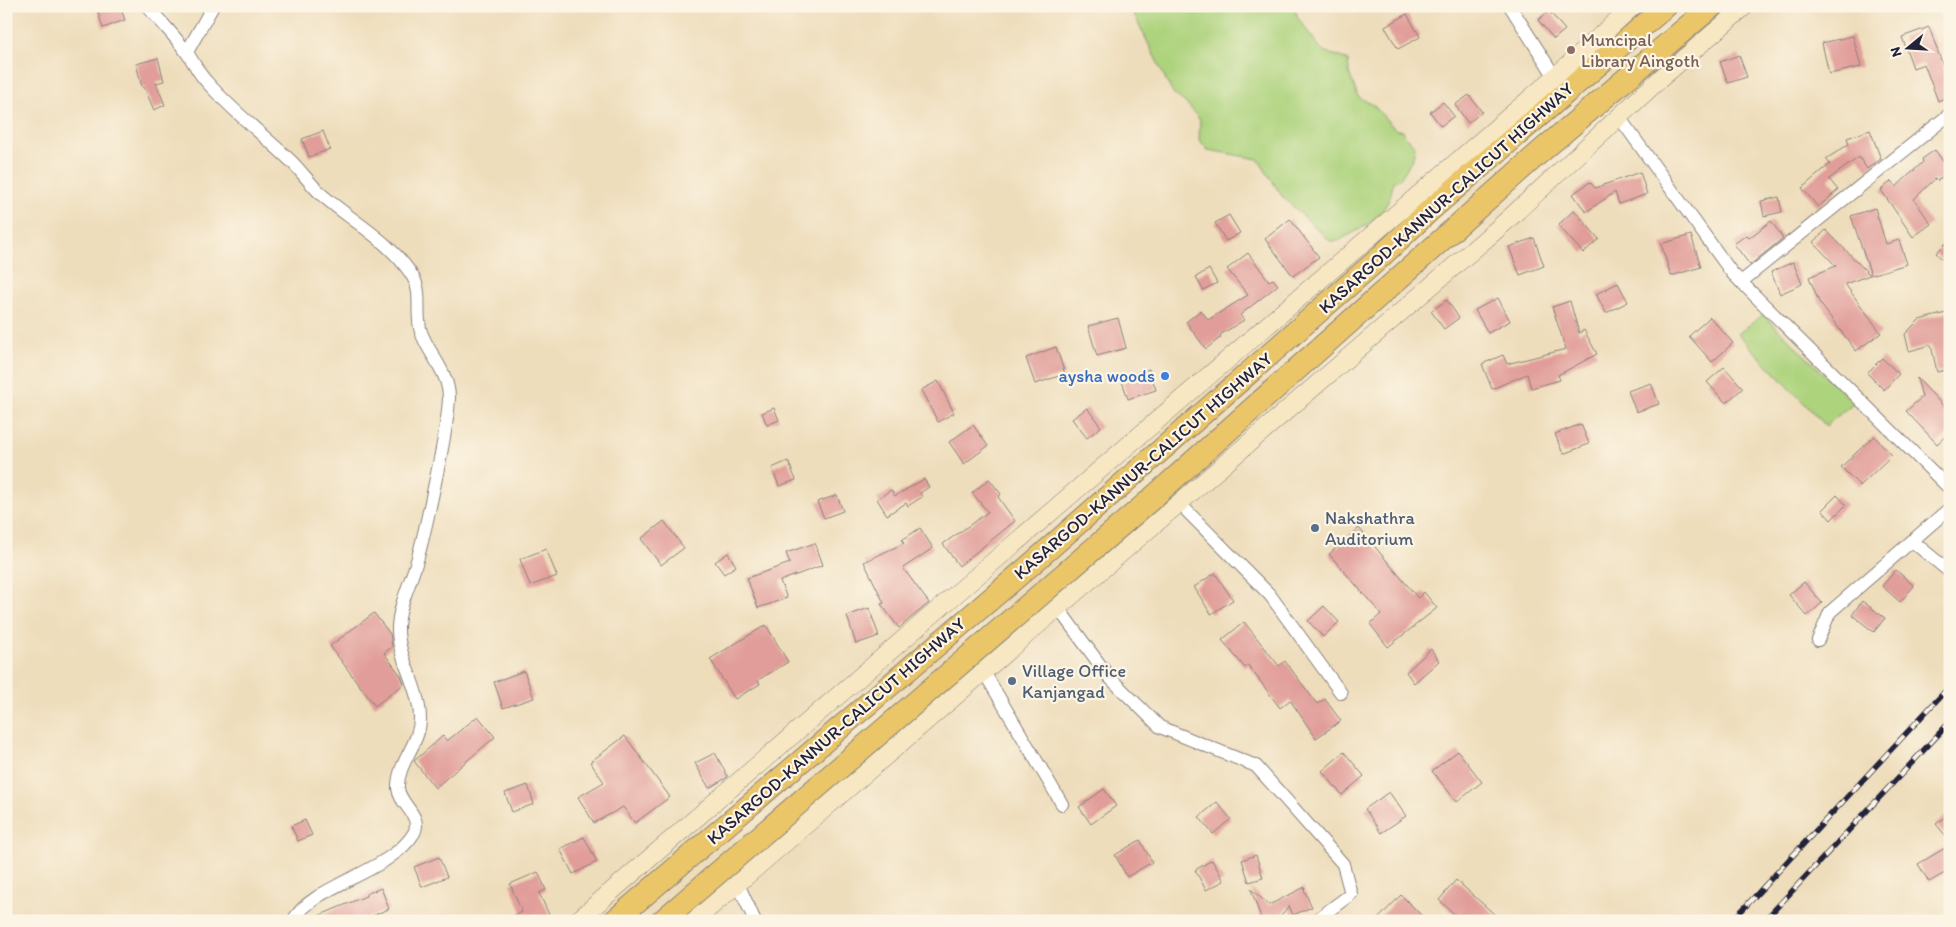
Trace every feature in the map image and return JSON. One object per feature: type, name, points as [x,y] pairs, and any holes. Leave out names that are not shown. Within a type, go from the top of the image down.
[{"type":"highway","name":"KASARGOD-KANNUR-CALICUT HIGHWAY","points":[[614,921],[1027,568],[1376,261],[1436,204],[1666,6]]},
{"type":"highway","name":"KASARGOD-KANNUR-CALICUT HIGHWAY","points":[[662,921],[1149,501],[1539,152],[1712,6]]},
{"type":"street","points":[[147,6],[186,52],[204,79],[252,128],[292,162],[321,194],[376,236],[398,256],[415,280],[421,330],[435,360],[445,373],[449,394],[447,422],[429,520],[410,586],[399,613],[398,631],[418,703],[420,720],[416,740],[400,776],[398,788],[400,798],[416,821],[416,828],[407,842],[397,851],[351,880],[318,897],[301,909],[293,921]]},
{"type":"street","points":[[186,52],[213,6]]},
{"type":"street","points":[[1510,6],[1516,19],[1555,77]]},
{"type":"street","points":[[578,921],[1555,77],[1633,6]]},
{"type":"street","points":[[694,921],[1503,224],[1619,117],[1745,6]]},
{"type":"street","points":[[1741,282],[1950,114]]},
{"type":"street","points":[[1619,117],[1732,273],[1950,489]]},
{"type":"street","points":[[1180,503],[1270,595],[1341,693]]},
{"type":"street","points":[[1818,640],[1830,612],[1950,508]]},
{"type":"street","points":[[1912,541],[1950,572]]},
{"type":"street","points":[[1058,608],[1109,677],[1160,727],[1256,766],[1343,864],[1350,894],[1316,921]]},
{"type":"street","points":[[984,672],[1062,804]]},
{"type":"street","points":[[738,884],[755,921]]},
{"type":"green space","points":[[1130,6],[1294,6],[1298,18],[1322,50],[1348,61],[1349,73],[1358,97],[1373,105],[1396,130],[1403,130],[1405,136],[1415,146],[1413,158],[1400,179],[1393,181],[1391,193],[1382,211],[1367,225],[1338,241],[1330,241],[1282,196],[1258,159],[1208,150],[1199,140],[1200,120],[1189,106],[1172,92]]},
{"type":"green space","points":[[1763,314],[1853,403],[1826,426],[1738,334]]},
{"type":"building","points":[[96,6],[120,6],[125,20],[103,28]]},
{"type":"building","points":[[1549,11],[1565,30],[1554,39],[1538,20]]},
{"type":"building","points":[[1407,14],[1420,37],[1398,49],[1385,27]]},
{"type":"building","points":[[1929,27],[1946,74],[1950,72],[1950,96],[1938,101],[1924,64],[1913,68],[1902,37]]},
{"type":"building","points":[[1853,36],[1861,67],[1829,74],[1822,43]]},
{"type":"building","points":[[1739,55],[1747,77],[1728,83],[1720,62]]},
{"type":"building","points":[[158,58],[164,81],[156,83],[165,105],[154,110],[144,87],[142,87],[136,64]]},
{"type":"building","points":[[1469,95],[1482,112],[1468,123],[1455,105]]},
{"type":"building","points":[[1443,102],[1454,116],[1441,126],[1430,112]]},
{"type":"building","points":[[1870,130],[1881,159],[1867,169],[1859,157],[1829,179],[1838,190],[1818,207],[1802,188],[1830,164],[1826,159],[1849,144],[1847,138]]},
{"type":"building","points":[[323,131],[330,149],[309,157],[302,139]]},
{"type":"building","points":[[1935,150],[1950,171],[1937,181],[1935,179],[1914,199],[1931,224],[1913,237],[1881,190],[1891,181],[1896,187],[1923,162],[1922,159]]},
{"type":"building","points":[[1640,172],[1647,194],[1619,204],[1615,192],[1586,212],[1573,194],[1590,182],[1595,188]]},
{"type":"building","points":[[1779,197],[1782,212],[1764,216],[1761,201]]},
{"type":"building","points":[[1875,208],[1886,244],[1899,240],[1907,264],[1871,275],[1851,216]]},
{"type":"building","points":[[1574,210],[1599,239],[1583,253],[1558,225]]},
{"type":"building","points":[[1229,215],[1240,233],[1226,241],[1215,223]]},
{"type":"building","points":[[1290,219],[1319,257],[1293,276],[1265,239]]},
{"type":"building","points":[[1771,221],[1783,238],[1750,265],[1734,244],[1746,235],[1749,238]]},
{"type":"building","points":[[1826,230],[1870,275],[1845,284],[1881,333],[1856,351],[1819,302],[1809,277],[1836,266],[1813,242]]},
{"type":"building","points":[[1691,235],[1701,267],[1671,276],[1661,244]]},
{"type":"building","points":[[1534,238],[1544,266],[1520,275],[1509,247]]},
{"type":"building","points":[[1950,239],[1950,267],[1936,253]]},
{"type":"building","points":[[1248,253],[1269,281],[1273,279],[1278,285],[1240,315],[1244,320],[1220,335],[1221,337],[1206,349],[1186,322],[1201,310],[1208,320],[1248,295],[1227,269]]},
{"type":"building","points":[[1793,262],[1802,284],[1780,294],[1771,272]]},
{"type":"building","points":[[1209,269],[1217,283],[1203,290],[1196,277]]},
{"type":"building","points":[[1618,283],[1628,302],[1606,313],[1596,294]]},
{"type":"building","points":[[1498,298],[1510,321],[1488,333],[1475,310]]},
{"type":"building","points":[[1447,300],[1459,318],[1444,329],[1431,311]]},
{"type":"building","points":[[1570,301],[1579,333],[1584,330],[1597,354],[1558,375],[1560,380],[1531,388],[1527,374],[1492,389],[1482,364],[1503,355],[1507,364],[1566,349],[1552,307]]},
{"type":"building","points":[[1950,312],[1950,369],[1937,372],[1931,345],[1909,351],[1905,334],[1919,320]]},
{"type":"building","points":[[1710,317],[1733,343],[1712,362],[1689,336]]},
{"type":"building","points":[[1118,318],[1126,348],[1097,356],[1088,326]]},
{"type":"building","points":[[1056,347],[1065,374],[1035,384],[1026,358]]},
{"type":"building","points":[[1882,358],[1899,374],[1884,390],[1867,373]]},
{"type":"building","points":[[1724,367],[1743,388],[1726,403],[1707,382]]},
{"type":"building","points":[[1149,369],[1156,390],[1128,399],[1121,378]]},
{"type":"building","points":[[1917,378],[1950,413],[1950,432],[1937,444],[1906,411],[1922,397]]},
{"type":"building","points":[[938,381],[954,413],[938,422],[921,390]]},
{"type":"building","points":[[1651,383],[1659,404],[1636,412],[1628,391]]},
{"type":"building","points":[[774,408],[779,420],[767,425],[762,413]]},
{"type":"building","points":[[1087,408],[1101,427],[1087,438],[1072,419]]},
{"type":"building","points":[[1581,424],[1589,444],[1563,454],[1555,434]]},
{"type":"building","points":[[973,425],[988,446],[964,464],[949,442]]},
{"type":"building","points":[[1874,436],[1892,455],[1860,486],[1841,467]]},
{"type":"building","points":[[788,461],[796,480],[779,486],[772,468]]},
{"type":"building","points":[[924,479],[929,487],[920,493],[922,497],[908,506],[906,503],[887,515],[877,499],[891,490],[895,496]]},
{"type":"building","points":[[989,479],[1001,494],[998,497],[1015,521],[959,566],[943,544],[988,512],[972,493]]},
{"type":"building","points":[[837,495],[843,511],[824,518],[817,502]]},
{"type":"building","points":[[1837,495],[1846,505],[1831,520],[1822,510]]},
{"type":"building","points":[[664,521],[684,548],[661,565],[641,539]]},
{"type":"building","points":[[920,528],[933,548],[903,568],[929,603],[899,628],[881,604],[884,603],[864,562],[904,543],[902,540]]},
{"type":"building","points":[[1359,528],[1418,598],[1424,592],[1437,608],[1388,647],[1370,624],[1381,614],[1329,554]]},
{"type":"building","points":[[815,543],[823,565],[780,581],[787,598],[758,608],[747,578],[790,563],[786,553]]},
{"type":"building","points":[[546,549],[557,576],[530,586],[520,559]]},
{"type":"building","points":[[728,553],[736,566],[724,574],[715,562]]},
{"type":"building","points":[[1896,570],[1914,586],[1900,602],[1882,586]]},
{"type":"building","points":[[1215,573],[1233,600],[1211,614],[1194,587]]},
{"type":"building","points":[[1804,582],[1822,603],[1807,616],[1789,595]]},
{"type":"building","points":[[1862,601],[1885,618],[1874,632],[1852,615]]},
{"type":"building","points":[[1324,606],[1339,622],[1323,637],[1308,621]]},
{"type":"building","points":[[869,608],[879,636],[856,644],[847,616]]},
{"type":"building","points":[[374,613],[390,634],[392,647],[384,653],[401,676],[404,684],[375,706],[330,646]]},
{"type":"building","points":[[1244,622],[1279,666],[1285,661],[1317,704],[1325,699],[1341,721],[1316,738],[1290,700],[1280,708],[1248,665],[1245,668],[1222,640]]},
{"type":"building","points":[[766,625],[788,662],[758,680],[760,684],[735,699],[710,659]]},
{"type":"building","points":[[1431,649],[1439,661],[1414,683],[1406,672]]},
{"type":"building","points":[[524,671],[534,698],[503,708],[494,682]]},
{"type":"building","points":[[478,716],[495,737],[435,788],[414,761],[443,736],[447,741]]},
{"type":"building","points":[[625,736],[670,797],[635,823],[623,807],[594,823],[578,797],[604,782],[590,762]]},
{"type":"building","points":[[1458,751],[1482,782],[1457,802],[1432,771]]},
{"type":"building","points":[[1344,752],[1364,776],[1342,795],[1322,771]]},
{"type":"building","points":[[715,753],[728,777],[709,788],[695,763]]},
{"type":"building","points":[[528,785],[534,804],[512,812],[505,793]]},
{"type":"building","points":[[1104,789],[1116,806],[1091,824],[1079,807]]},
{"type":"building","points":[[1389,792],[1406,816],[1381,833],[1365,809]]},
{"type":"building","points":[[1217,802],[1231,819],[1213,834],[1199,817]]},
{"type":"building","points":[[1950,813],[1950,841],[1936,824]]},
{"type":"building","points":[[305,820],[312,835],[298,841],[291,826]]},
{"type":"building","points":[[584,837],[597,862],[573,874],[560,849]]},
{"type":"building","points":[[1140,840],[1152,862],[1127,877],[1115,855]]},
{"type":"building","points":[[1950,845],[1950,870],[1929,882],[1918,864]]},
{"type":"building","points":[[1256,855],[1263,878],[1249,882],[1242,860]]},
{"type":"building","points":[[439,857],[447,877],[422,887],[414,867]]},
{"type":"building","points":[[1212,860],[1224,881],[1206,890],[1195,870]]},
{"type":"building","points":[[538,872],[546,890],[539,893],[552,921],[503,921],[522,912],[510,884]]},
{"type":"building","points":[[1456,880],[1502,921],[1462,921],[1439,900]]},
{"type":"building","points":[[1305,887],[1304,890],[1312,907],[1293,915],[1289,906],[1276,921],[1262,921],[1251,889],[1269,905]]},
{"type":"building","points":[[381,888],[389,909],[367,918],[368,921],[306,921],[366,896],[366,894]]},
{"type":"building","points":[[1401,895],[1427,921],[1376,921]]},
{"type":"railway","points":[[1732,921],[1950,686]]},
{"type":"railway","points":[[1764,921],[1950,722]]},
{"type":"place","name":"Muncipal Library Aingoth","points":[[1571,50]]},
{"type":"place","name":"aysha woods","points":[[1165,376]]},
{"type":"place","name":"Nakshathra Auditorium","points":[[1315,528]]},
{"type":"place","name":"Village Office Kanjangad","points":[[1012,681]]}]
